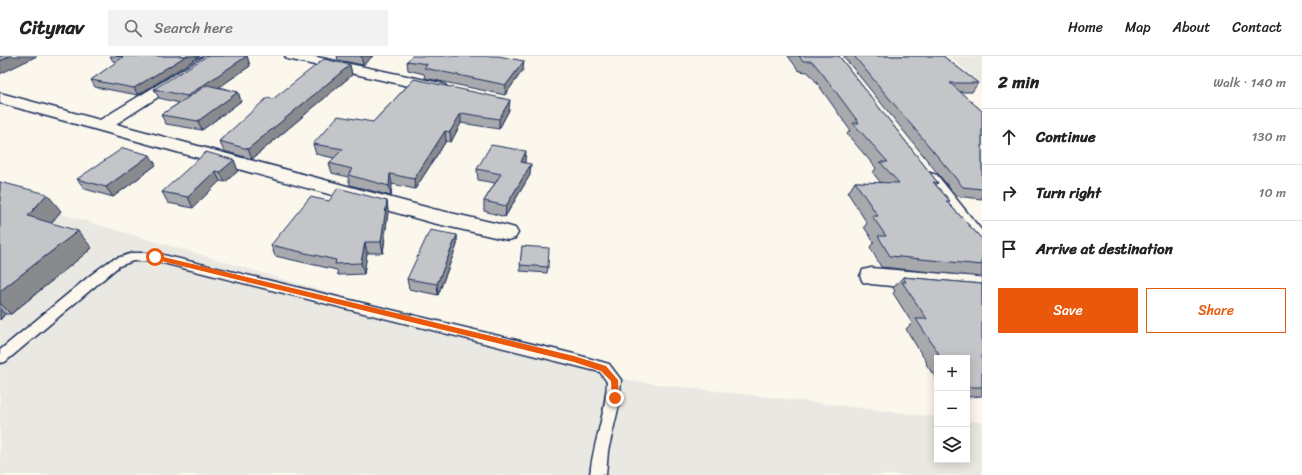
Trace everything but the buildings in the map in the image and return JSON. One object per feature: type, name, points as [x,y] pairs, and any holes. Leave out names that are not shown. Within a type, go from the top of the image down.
[{"type":"street","points":[[102,126],[215,56]]},
{"type":"street","points":[[292,56],[451,90]]},
{"type":"street","points":[[0,98],[433,216],[508,233]]},
{"type":"street","points":[[921,168],[981,244]]},
{"type":"street","points":[[871,276],[982,286]]},
{"type":"lane","points":[[0,358],[96,276],[115,263],[133,257],[155,257],[382,311],[574,359],[604,368],[614,380],[615,398],[599,459],[598,475]]},
{"type":"shaded area","points":[[950,56],[982,57],[982,86]]},
{"type":"shaded area","points":[[0,196],[632,381],[934,417],[934,463],[970,463],[970,421],[982,422],[982,475],[0,475]]},
{"type":"route","points":[[155,257],[321,296],[574,359],[604,368],[614,380],[615,398]]}]
